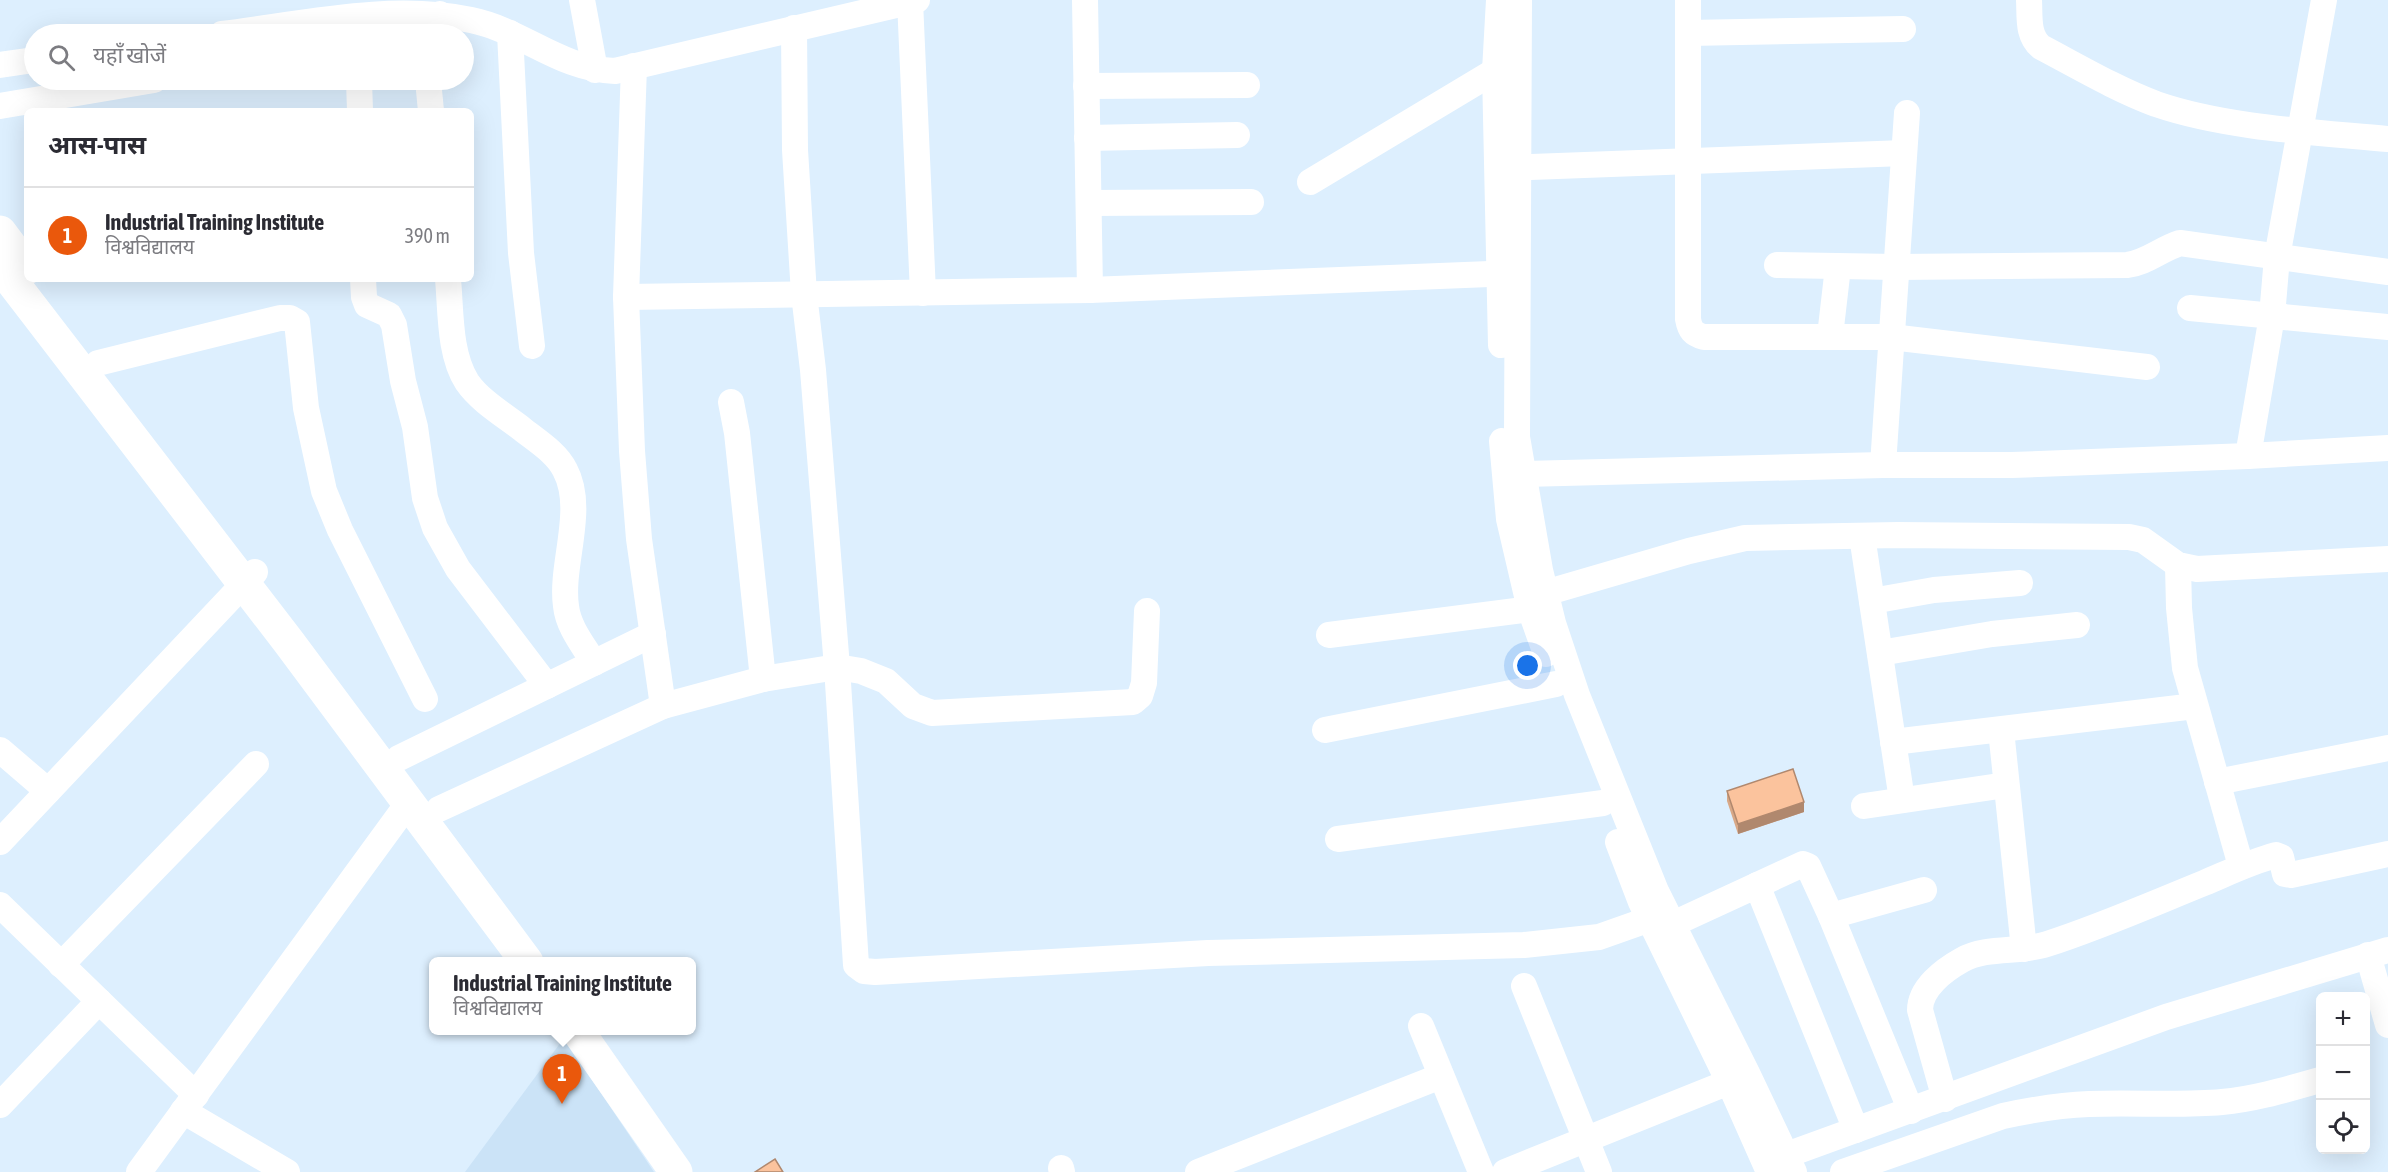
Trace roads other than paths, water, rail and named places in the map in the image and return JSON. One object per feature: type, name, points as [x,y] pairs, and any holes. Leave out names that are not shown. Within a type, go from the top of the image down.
[{"type":"main road","points":[[0,232],[24,264]]},
{"type":"main road","points":[[0,266],[249,578],[424,805],[524,957]]},
{"type":"main road","points":[[37,282],[98,363],[249,578],[399,758],[424,805],[483,866],[548,957]]},
{"type":"main road","points":[[580,1035],[676,1172]]},
{"type":"main road","points":[[604,1035],[699,1172]]},
{"type":"street","points":[[582,0],[595,70]]},
{"type":"street","points":[[1085,0],[1090,290]]},
{"type":"street","points":[[1499,0],[1507,71],[1509,274],[1517,437],[1538,601],[1556,684],[1641,902],[1661,921]]},
{"type":"street","points":[[1507,71],[1519,0]]},
{"type":"street","points":[[1688,0],[1688,319],[1690,329],[1696,335],[1704,337],[1892,337],[2147,367]]},
{"type":"street","points":[[2029,0],[2031,35],[2035,42],[2132,94],[2179,110],[2301,132],[2388,139]]},
{"type":"street","points":[[2248,456],[2272,315],[2277,257],[2324,0]]},
{"type":"street","points":[[431,24],[471,10],[510,33],[570,63],[595,70],[615,70],[914,1],[923,292]]},
{"type":"street","points":[[301,24],[380,14],[413,24]]},
{"type":"street","points":[[794,28],[795,150],[804,294],[813,370],[837,667],[856,965],[864,971],[1208,953],[1524,945],[1599,936],[1661,921],[1757,885],[1803,864],[1808,866],[1814,874],[1911,1110]]},
{"type":"street","points":[[1688,33],[1903,29]]},
{"type":"street","points":[[510,33],[521,253],[532,346]]},
{"type":"street","points":[[0,65],[24,61]]},
{"type":"street","points":[[634,66],[626,297],[639,539],[663,706]]},
{"type":"street","points":[[1310,182],[1507,71]]},
{"type":"street","points":[[1086,86],[1247,86]]},
{"type":"street","points":[[0,106],[95,90]]},
{"type":"street","points":[[359,90],[360,108]]},
{"type":"street","points":[[429,90],[431,108]]},
{"type":"street","points":[[1883,465],[1907,114]]},
{"type":"street","points":[[1087,138],[1237,135]]},
{"type":"street","points":[[1508,168],[1904,153]]},
{"type":"street","points":[[1089,203],[1251,202]]},
{"type":"street","points":[[1777,265],[1896,267],[2127,265],[2143,262],[2162,249],[2180,243],[2388,272]]},
{"type":"street","points":[[1830,336],[1838,267]]},
{"type":"street","points":[[626,297],[1090,290],[1509,274]]},
{"type":"street","points":[[1509,274],[1502,436],[1509,519],[1538,601],[1553,623],[1577,695],[1656,891],[1661,921],[1739,1079],[1778,1165],[1856,1130],[2166,1017],[2378,952],[2388,1025]]},
{"type":"street","points":[[363,282],[367,304],[389,315],[394,325],[403,381],[415,427],[424,498],[435,528],[458,568],[547,686]]},
{"type":"street","points":[[448,282],[454,344],[459,366],[467,382],[479,395],[552,454],[565,470],[572,499],[566,605],[569,620],[594,663]]},
{"type":"street","points":[[2190,308],[2388,327]]},
{"type":"street","points":[[98,363],[280,318],[290,318],[297,322],[306,408],[324,491],[340,530],[425,699]]},
{"type":"street","points":[[731,402],[737,434],[763,679]]},
{"type":"street","points":[[1523,474],[1883,465],[2012,465],[2388,448]]},
{"type":"street","points":[[1862,536],[1902,800]]},
{"type":"street","points":[[1329,636],[1538,601],[1726,541],[1745,538],[2129,537],[2143,540],[2178,565],[2197,569],[2388,559]]},
{"type":"street","points":[[2178,565],[2185,668],[2241,866]]},
{"type":"street","points":[[0,842],[249,578]]},
{"type":"street","points":[[1872,601],[1934,590],[2020,583]]},
{"type":"street","points":[[140,1172],[190,1103],[424,805],[663,706],[763,679],[837,667],[874,675],[886,681],[913,706],[932,713],[1132,702],[1140,696],[1143,683],[1147,611]]},
{"type":"street","points":[[1880,653],[1992,634],[2077,625]]},
{"type":"street","points":[[399,758],[653,634]]},
{"type":"street","points":[[1325,730],[1556,684]]},
{"type":"street","points":[[1893,742],[2195,706]]},
{"type":"street","points":[[2001,730],[2024,949]]},
{"type":"street","points":[[2217,782],[2388,748]]},
{"type":"street","points":[[0,750],[48,790]]},
{"type":"street","points":[[61,964],[256,764]]},
{"type":"street","points":[[1864,806],[2007,785]]},
{"type":"street","points":[[1338,839],[1603,803]]},
{"type":"street","points":[[1945,1099],[1920,1010],[1920,999],[1925,990],[1961,961],[1972,956],[2044,945],[2122,916],[2241,866],[2276,855],[2281,857],[2285,874],[2291,875],[2388,854]]},
{"type":"street","points":[[1757,885],[1856,1130]]},
{"type":"street","points":[[1831,916],[1924,890]]},
{"type":"street","points":[[3,914],[61,964],[99,1001],[190,1103],[287,1172]]},
{"type":"street","points":[[1524,986],[1599,1172]]},
{"type":"street","points":[[0,1105],[99,1001]]},
{"type":"street","points":[[1421,1026],[1481,1172]]},
{"type":"street","points":[[1198,1172],[1441,1076]]},
{"type":"street","points":[[1505,1172],[1739,1079]]},
{"type":"street","points":[[1843,1172],[2003,1116],[2024,1111],[2090,1104],[2164,1105],[2224,1102],[2276,1093],[2316,1081]]},
{"type":"place","name":"Industrial Training Institute","points":[[562,1104]]}]
